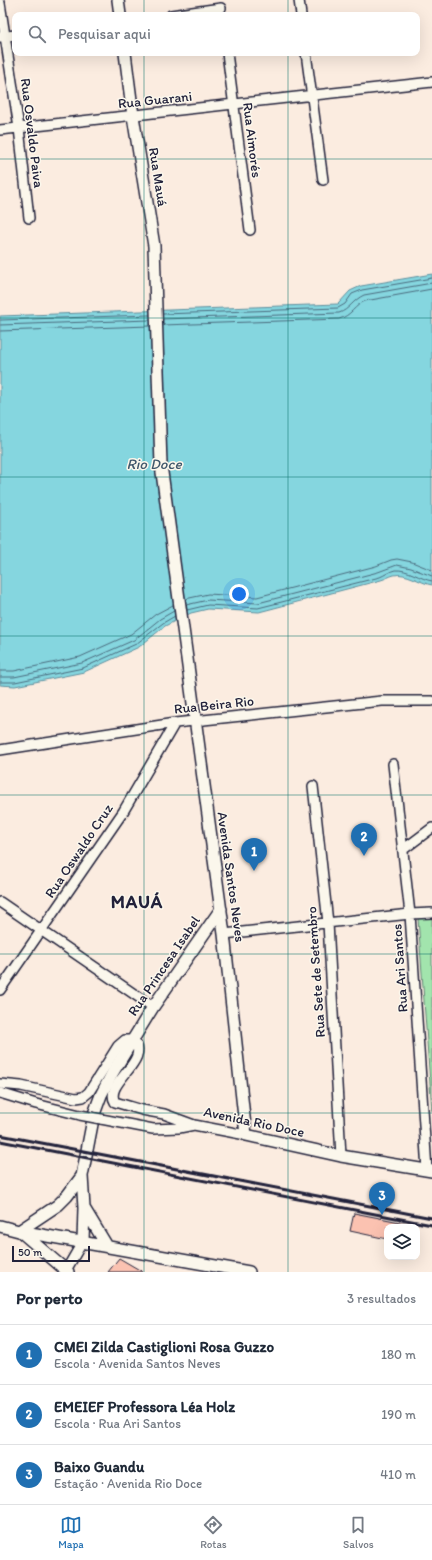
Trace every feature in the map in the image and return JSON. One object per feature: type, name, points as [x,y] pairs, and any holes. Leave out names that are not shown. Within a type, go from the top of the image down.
[{"type":"street","points":[[118,0],[120,12]]},
{"type":"street","points":[[299,0],[301,12]]},
{"type":"street","name":"Rua Osvaldo Paiva","points":[[0,3],[2,37],[19,128],[29,218]]},
{"type":"street","points":[[192,12],[221,8]]},
{"type":"street","points":[[2,37],[12,35]]},
{"type":"street","name":"Rua Mauá","points":[[125,56],[133,116],[154,246],[161,465],[182,624]]},
{"type":"street","name":"Rua Aimorés","points":[[227,56],[250,230]]},
{"type":"street","points":[[306,56],[323,180]]},
{"type":"street","name":"Rua Guarani","points":[[0,130],[432,82]]},
{"type":"street","name":"Avenida Santos Neves","points":[[182,624],[221,909],[246,1135]]},
{"type":"street","name":"Rua Beira Rio","points":[[0,750],[175,723],[382,701],[432,701]]},
{"type":"street","name":"Rua Oswaldo Cruz","points":[[0,990],[123,812],[175,723]]},
{"type":"street","name":"Rua Ari Santos","points":[[393,764],[404,848],[430,1170]]},
{"type":"street","name":"Rua Sete de Setembro","points":[[313,786],[328,924],[341,1156]]},
{"type":"street","points":[[404,848],[432,828]]},
{"type":"street","points":[[0,902],[153,1007]]},
{"type":"street","name":"Rua Princesa Isabel","points":[[82,1176],[94,1114],[101,1095],[153,1007],[221,909]]},
{"type":"street","points":[[224,934],[410,914],[432,913]]},
{"type":"street","points":[[0,1084],[21,1086],[76,1098],[83,1097],[89,1092],[118,1046],[125,1040],[133,1040]]},
{"type":"street","name":"Rua Princesa Isabel","points":[[133,1040],[138,1046],[137,1054],[133,1063],[114,1090],[112,1094],[113,1099],[120,1104],[164,1114],[194,1125]]},
{"type":"street","name":"Avenida Rio Doce","points":[[0,1093],[80,1115],[153,1130],[194,1125],[341,1156],[430,1170]]},
{"type":"street","points":[[20,1231],[67,1272],[83,1241],[84,1208],[82,1176]]},
{"type":"street","points":[[20,1231],[58,1206],[82,1176]]},
{"type":"street","points":[[84,1208],[107,1246]]},
{"type":"street","points":[[0,1226],[20,1231],[83,1241],[249,1272]]},
{"type":"green space","points":[[432,917],[432,1111],[418,918]]},
{"type":"water","name":"Rio Doce","points":[[432,274],[432,585],[399,574],[259,612],[208,609],[191,613],[165,626],[139,647],[84,672],[15,686],[0,685],[0,316],[338,304],[350,291],[361,286]]},
{"type":"building","points":[[354,1213],[405,1223],[384,1224],[384,1238],[350,1231]]},
{"type":"building","points":[[119,1258],[143,1272],[108,1272]]},
{"type":"railway","points":[[0,1135],[432,1218]]},
{"type":"railway","points":[[0,1141],[432,1225]]},
{"type":"place","name":"EMEIEF Professora Léa Holz","points":[[364,856]]},
{"type":"place","name":"CMEI Zilda Castiglioni Rosa Guzzo","points":[[254,871]]},
{"type":"place","name":"Baixo Guandu","points":[[382,1215]]},
{"type":"district","name":"MAUÁ","points":[[137,902]]}]
